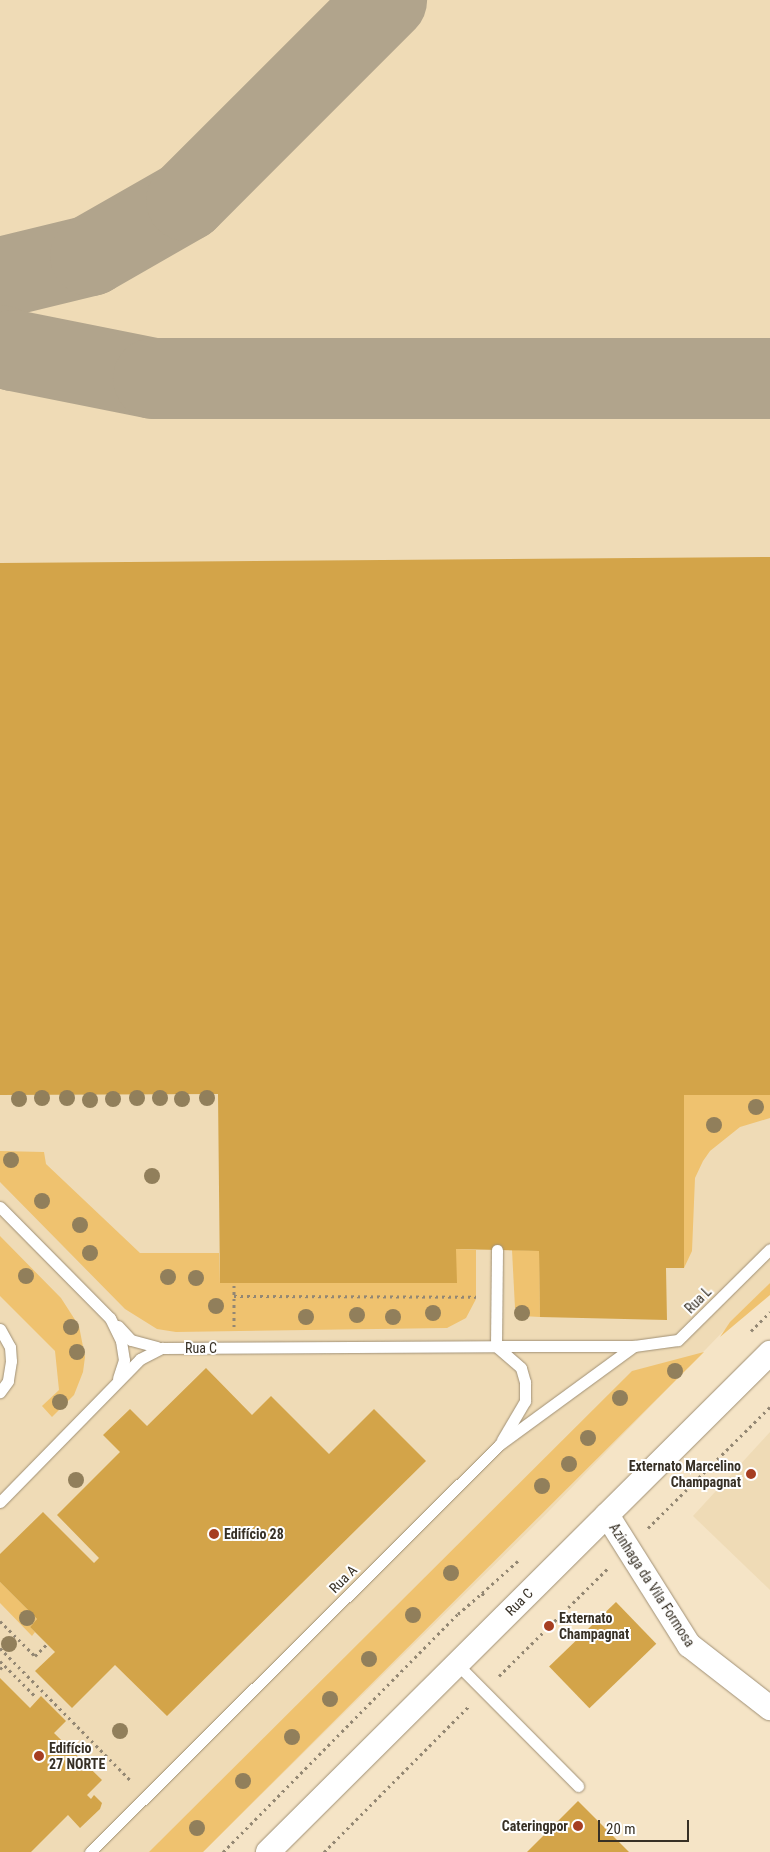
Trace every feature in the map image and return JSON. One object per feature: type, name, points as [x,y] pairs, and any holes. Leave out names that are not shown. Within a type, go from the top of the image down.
[{"type":"street","name":"Rua C","points":[[268,1852],[770,1352]]},
{"type":"street","name":"Azinhaga da Vila Formosa","points":[[607,1515],[689,1645],[770,1708]]},
{"type":"lane","points":[[0,1207],[130,1340],[162,1348]]},
{"type":"lane","name":"Rua L","points":[[634,1346],[670,1342],[685,1335],[770,1249]]},
{"type":"lane","points":[[497,1250],[496,1346],[521,1368],[525,1382],[525,1401],[500,1444]]},
{"type":"lane","points":[[110,1318],[121,1341],[124,1360],[117,1382]]},
{"type":"lane","points":[[0,1329],[10,1347],[11,1361],[8,1381],[0,1392]]},
{"type":"lane","name":"Rua C","points":[[0,1502],[145,1355],[162,1348],[634,1346]]},
{"type":"lane","name":"Rua A","points":[[90,1852],[500,1444],[634,1346]]},
{"type":"lane","points":[[457,1664],[578,1786]]},
{"type":"path","points":[[234,1283],[235,1347]]},
{"type":"path","points":[[234,1296],[497,1297]]},
{"type":"path","points":[[324,1852],[770,1407]]},
{"type":"path","points":[[0,1621],[35,1656],[47,1644]]},
{"type":"path","points":[[0,1648],[146,1796]]},
{"type":"path","points":[[0,1661],[35,1696]]},
{"type":"path","points":[[0,1669],[4,1665]]},
{"type":"shaded area","points":[[0,0],[770,0],[770,1283],[546,1514],[203,1852],[0,1852]]},
{"type":"shaded area","points":[[684,1095],[770,1095],[770,1118],[740,1127],[710,1151],[703,1161],[695,1178],[692,1251],[684,1268]]},
{"type":"shaded area","points":[[0,1151],[44,1152],[46,1164],[140,1253],[219,1253],[220,1283],[456,1283],[456,1249],[476,1250],[476,1299],[466,1318],[447,1328],[176,1332],[157,1329],[125,1309],[0,1182]]},
{"type":"shaded area","points":[[0,1236],[61,1298],[79,1326],[85,1357],[83,1372],[74,1395],[52,1417],[42,1406],[59,1390],[55,1351],[0,1296]]},
{"type":"shaded area","points":[[512,1250],[539,1251],[540,1317],[522,1316],[515,1308]]},
{"type":"shaded area","points":[[770,1283],[770,1295],[720,1337],[730,1322]]},
{"type":"shaded area","points":[[704,1352],[203,1852],[149,1852],[632,1371]]},
{"type":"shaded area","name":"Externato Marcelino Champagnat","points":[[770,1432],[770,1590],[693,1516]]},
{"type":"shaded area","points":[[0,1582],[37,1619],[30,1627],[35,1632],[32,1636],[0,1603]]},
{"type":"building","points":[[770,557],[770,1095],[684,1095],[684,1268],[666,1268],[667,1320],[540,1317],[539,1251],[456,1249],[457,1283],[220,1283],[218,1094],[0,1095],[0,563]]},
{"type":"building","name":"Edifício 28","points":[[206,1368],[252,1415],[271,1396],[329,1454],[374,1409],[426,1461],[167,1716],[115,1665],[72,1708],[35,1671],[55,1652],[30,1627],[37,1619],[0,1582],[0,1554],[43,1512],[94,1563],[99,1558],[57,1515],[120,1452],[103,1435],[130,1409],[147,1426]]},
{"type":"building","points":[[616,1602],[656,1644],[589,1708],[549,1667]]},
{"type":"building","name":"Edifício 27 NORTE","points":[[0,1678],[30,1708],[41,1696],[66,1721],[54,1733],[102,1780],[87,1795],[91,1799],[94,1795],[102,1803],[100,1809],[80,1828],[68,1815],[31,1852],[0,1852]]},
{"type":"building","name":"Cateringpor","points":[[578,1801],[629,1852],[527,1852]]},
{"type":"taxiway","points":[[0,277],[90,255],[186,200],[386,0]]},
{"type":"taxiway","points":[[0,345],[13,350],[153,378],[770,378]]},
{"type":"place","name":"Externato Marcelino Champagnat","points":[[751,1474]]},
{"type":"place","name":"Edifício 28","points":[[214,1534]]},
{"type":"place","name":"Externato Champagnat","points":[[549,1626]]},
{"type":"place","name":"Edifício 27 NORTE","points":[[39,1756]]},
{"type":"place","name":"Cateringpor","points":[[578,1826]]}]
